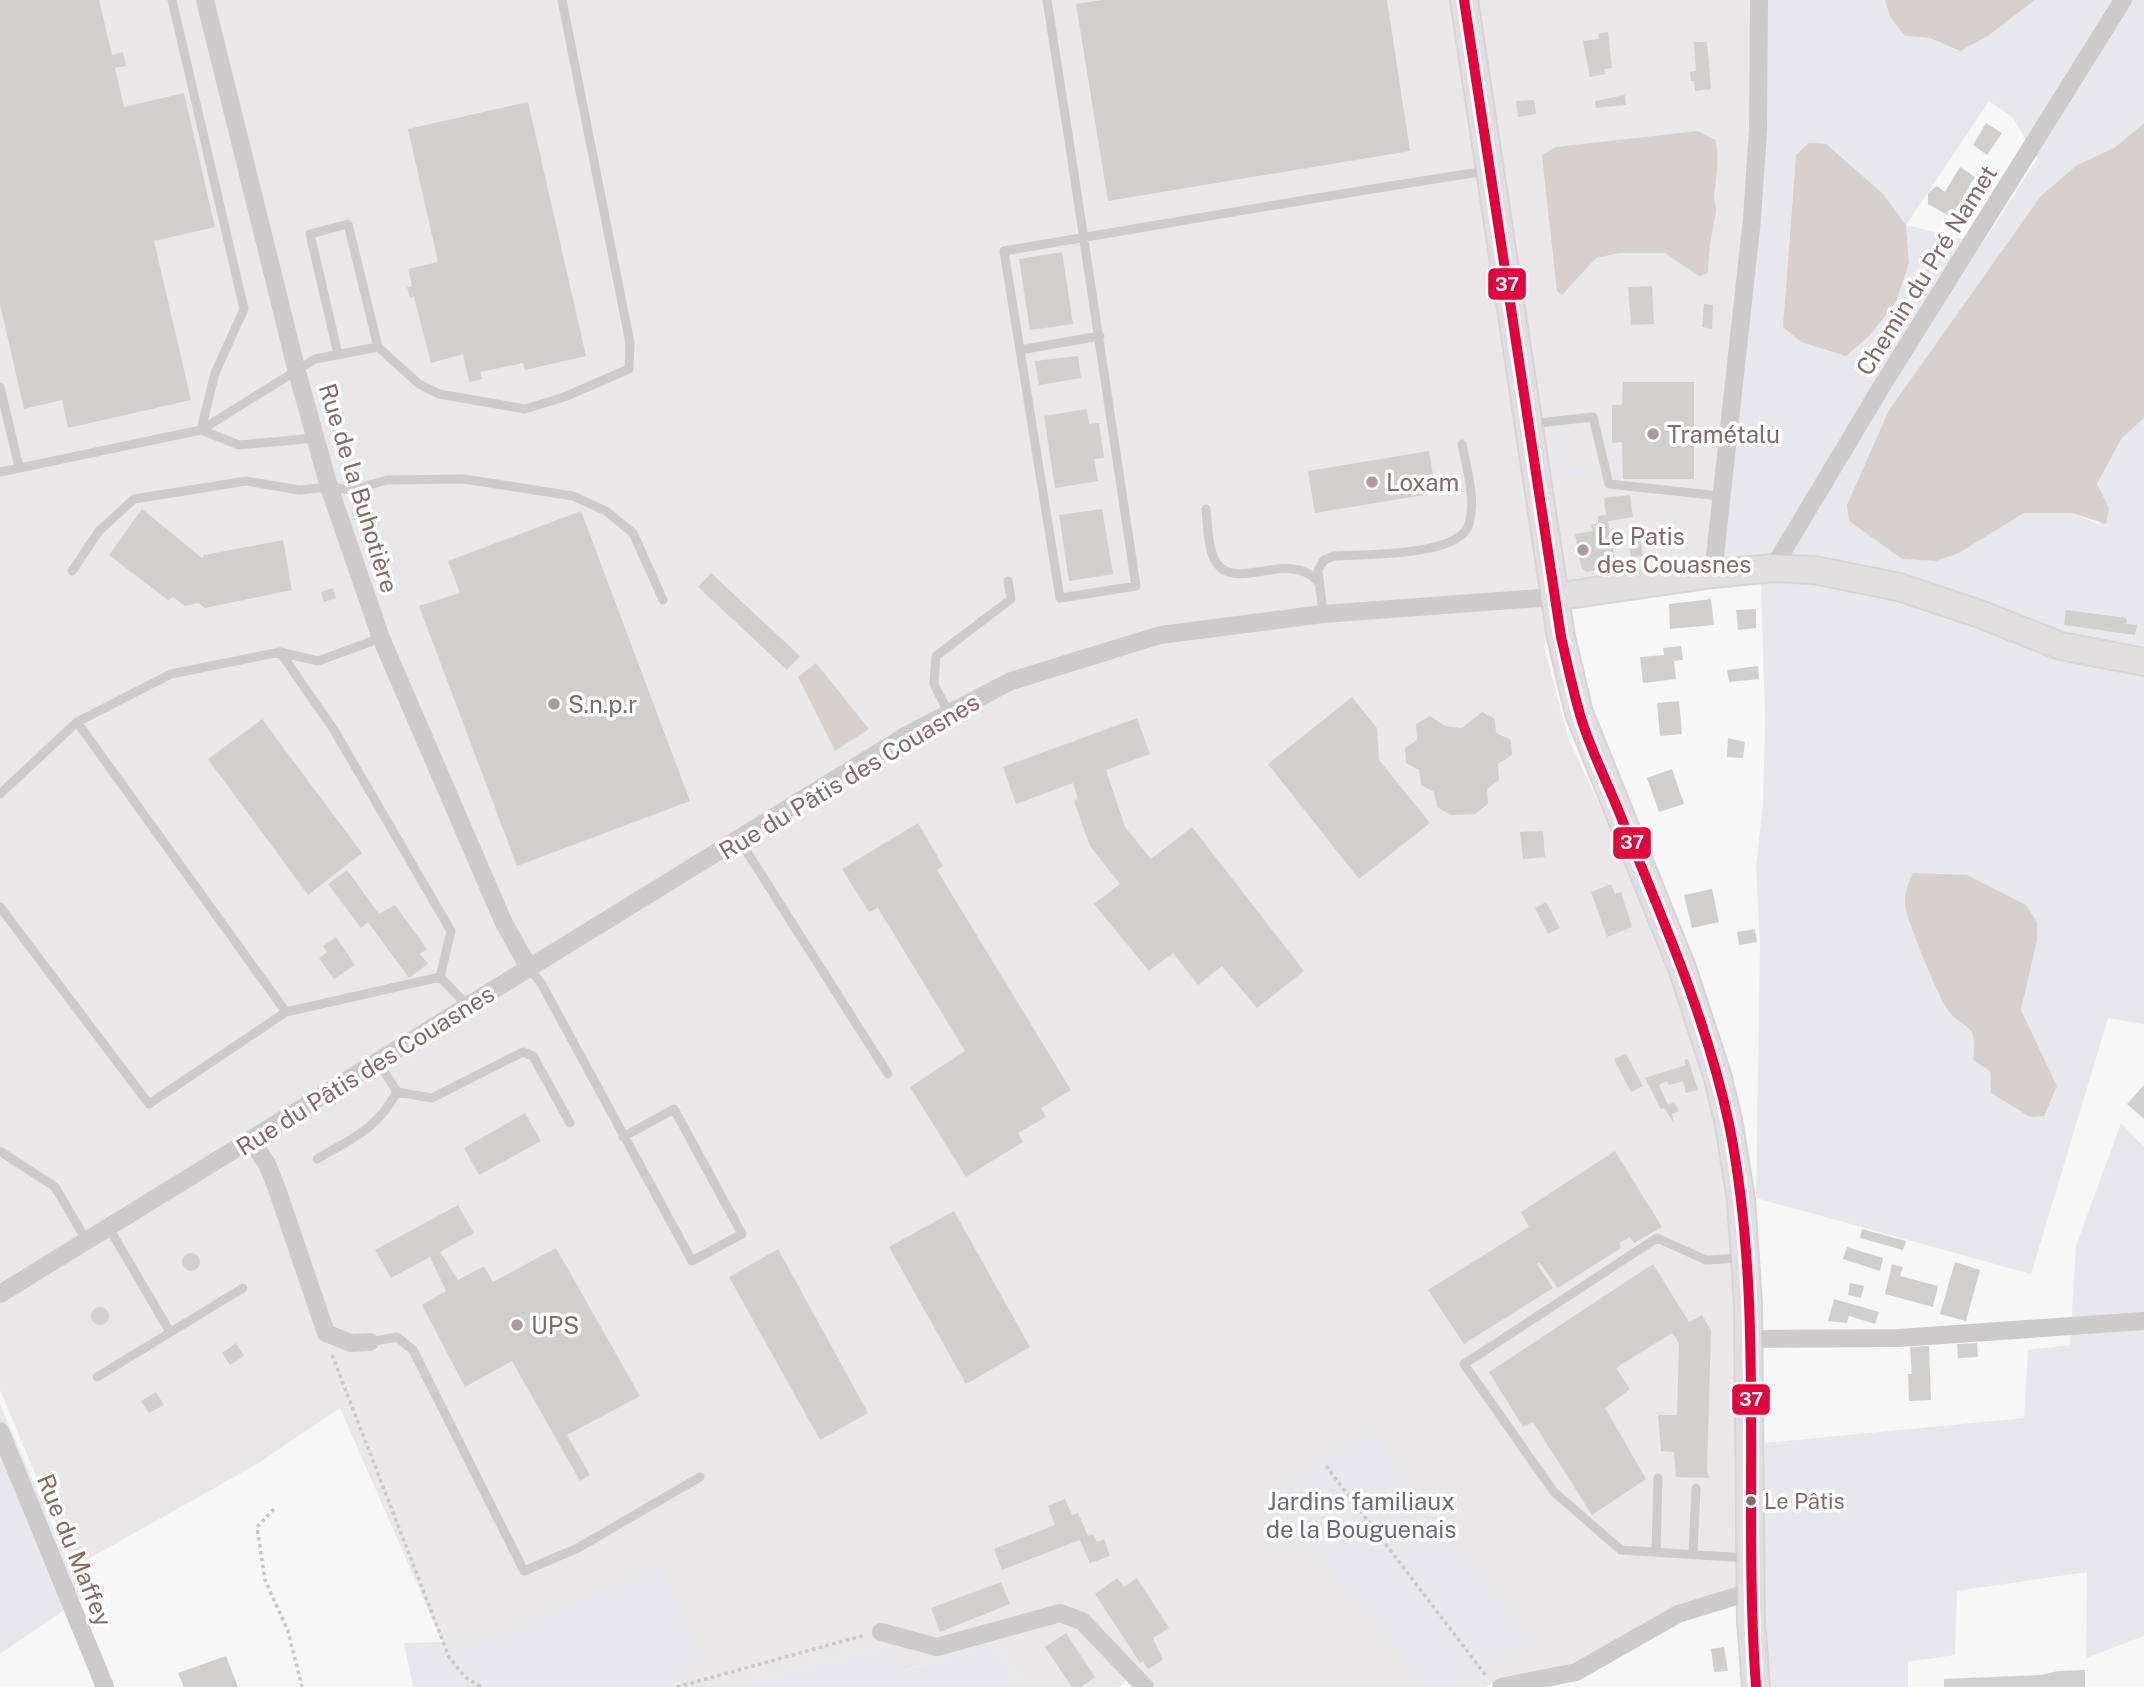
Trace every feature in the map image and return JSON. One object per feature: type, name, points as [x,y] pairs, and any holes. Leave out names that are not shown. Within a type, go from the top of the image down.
[{"type":"main road","points":[[1464,0],[1554,597],[1580,713],[1682,968],[1718,1078],[1737,1166],[1749,1339],[1750,1558],[1756,1687]]},
{"type":"main road","name":"Rue du Pâtis des Couasnes","points":[[1554,597],[1713,573],[1773,568],[1807,569],[1899,587],[1977,613],[2061,646],[2144,662]]},
{"type":"street","name":"Rue de la Buhotière","points":[[205,0],[297,372],[329,487],[381,638],[503,921],[529,968]]},
{"type":"street","points":[[1713,573],[1752,219],[1758,130],[1759,0]]},
{"type":"street","name":"Chemin du Pré Namet","points":[[1773,568],[1880,389],[2123,0]]},
{"type":"street","name":"Rue du Pâtis des Couasnes","points":[[0,1294],[740,841],[907,735],[981,695],[1045,668],[1160,635],[1323,614],[1554,597]]},
{"type":"street","points":[[251,1140],[267,1164],[277,1189],[326,1333],[342,1341],[370,1342]]},
{"type":"street","points":[[1749,1339],[1899,1338],[2144,1321]]},
{"type":"street","name":"Rue du Maffey","points":[[0,1431],[105,1687]]},
{"type":"street","points":[[1501,1687],[1576,1672],[1678,1614],[1751,1592]]},
{"type":"street","points":[[881,1632],[937,1647],[1060,1613],[1082,1622],[1145,1687]]},
{"type":"lane","points":[[172,0],[244,309],[215,373],[201,430]]},
{"type":"lane","points":[[338,354],[310,233],[348,224],[379,347],[419,384],[439,394],[525,409],[564,397],[629,369],[630,344],[562,0]]},
{"type":"lane","points":[[1047,0],[1085,237],[1136,586],[1060,598],[1004,251],[1085,237],[1491,170]]},
{"type":"lane","points":[[1020,350],[1100,336]]},
{"type":"lane","points":[[0,472],[201,430],[315,359],[379,347]]},
{"type":"lane","points":[[0,387],[19,467]]},
{"type":"lane","points":[[1529,424],[1594,417],[1609,484],[1720,496]]},
{"type":"lane","points":[[201,430],[239,445],[316,438]]},
{"type":"lane","points":[[1323,614],[1318,582],[1319,565],[1334,556],[1408,551],[1453,543],[1469,527],[1472,501],[1462,444]]},
{"type":"lane","points":[[72,571],[99,531],[134,499],[246,481],[299,490],[329,487],[352,490],[387,480],[464,479],[573,496],[606,511],[633,533],[663,600]]},
{"type":"lane","points":[[1206,509],[1212,551],[1219,567],[1230,572],[1300,569],[1318,582]]},
{"type":"lane","points":[[949,714],[934,684],[936,656],[1011,599],[1008,581]]},
{"type":"lane","points":[[0,794],[77,722],[171,674],[280,652],[318,662],[381,638]]},
{"type":"lane","points":[[280,652],[334,730],[452,931],[440,977]]},
{"type":"lane","points":[[77,722],[286,1012]]},
{"type":"lane","points":[[740,841],[888,1074]]},
{"type":"lane","points":[[0,907],[149,1104],[286,1012],[440,977]]},
{"type":"lane","points":[[529,968],[541,983],[623,1137],[692,1261],[742,1234],[674,1109],[623,1137]]},
{"type":"lane","points":[[440,977],[468,1006]]},
{"type":"lane","points":[[379,1063],[397,1091],[432,1098],[523,1052],[533,1056],[570,1123]]},
{"type":"lane","points":[[317,1159],[371,1128],[381,1119],[397,1091]]},
{"type":"lane","points":[[0,1151],[55,1187],[87,1241]]},
{"type":"lane","points":[[109,1228],[170,1332]]},
{"type":"lane","points":[[1745,1258],[1706,1260],[1657,1238],[1464,1364],[1554,1492],[1621,1550],[1750,1558]]},
{"type":"lane","points":[[97,1377],[243,1288]]},
{"type":"lane","points":[[370,1342],[397,1337],[413,1350],[524,1571],[578,1548],[700,1477]]},
{"type":"lane","points":[[1656,1552],[1658,1478]]},
{"type":"lane","points":[[1693,1554],[1696,1488]]},
{"type":"path","points":[[326,1333],[374,1470],[449,1657],[465,1677],[478,1686]]},
{"type":"path","points":[[1326,1466],[1494,1687]]},
{"type":"path","points":[[274,1509],[257,1527],[265,1580],[288,1631],[302,1687]]},
{"type":"path","points":[[677,1687],[881,1632]]},
{"type":"shaded area","points":[[0,0],[1757,0],[1749,201],[1717,565],[1554,597],[1544,647],[1569,740],[1625,860],[1682,999],[1721,1135],[1737,1278],[1740,1590],[1674,1615],[1573,1663],[1480,1687],[1156,1687],[1134,1675],[1118,1687],[1022,1687],[993,1641],[903,1671],[889,1644],[726,1687],[470,1687],[449,1657],[340,1408],[257,1464],[74,1567],[0,1390]]},
{"type":"shaded area","points":[[1885,0],[2035,0],[1988,36],[1960,51],[1930,38],[1905,36],[1890,17]]},
{"type":"shaded area","points":[[2144,123],[2144,418],[2122,438],[2097,484],[2109,508],[2106,524],[2072,513],[2024,513],[1959,553],[1936,561],[1902,559],[1849,521],[1847,505],[1889,410],[2041,196],[2077,165],[2114,148]]},
{"type":"shaded area","points":[[1698,131],[1715,140],[1717,154],[1714,197],[1716,212],[1708,273],[1699,276],[1665,253],[1619,253],[1596,258],[1562,295],[1557,291],[1542,155],[1556,147]]},
{"type":"shaded area","points":[[1809,143],[1826,144],[1882,193],[1906,225],[1909,263],[1896,302],[1869,336],[1846,356],[1801,342],[1783,327],[1796,155]]},
{"type":"shaded area","points":[[816,663],[869,729],[835,751],[798,677]]},
{"type":"shaded area","points":[[1913,873],[1967,875],[2026,905],[2037,922],[2037,941],[2021,1010],[2057,1086],[2044,1116],[2030,1117],[1991,1093],[1990,1071],[1973,1060],[1974,1038],[1968,1028],[1946,1007],[1930,975],[1908,918],[1905,896]]},
{"type":"green space","points":[[1757,0],[1885,0],[1890,17],[1905,36],[1930,38],[1959,51],[1988,36],[2035,0],[2144,0],[2144,123],[2114,148],[2077,165],[1938,342],[1889,410],[1849,521],[1902,559],[1936,561],[1959,553],[2024,513],[2072,513],[2099,524],[2109,508],[2097,485],[2122,438],[2144,418],[2144,1024],[2108,1018],[2031,1274],[1756,1198],[1760,947],[1756,867],[1763,805],[1765,719],[1761,580],[1717,565],[1749,201]],"holes":[[[1989,101],[2012,117],[2038,158],[1982,244],[1906,225]],[[1796,155],[1906,225],[1909,263],[1902,280],[1785,297]],[[1906,888],[2037,922],[2037,942],[2021,1010],[2057,1086],[2030,1117],[1991,1093],[1990,1071],[1973,1060],[1975,1043],[1970,1026],[1946,1007],[1906,909]]]},
{"type":"green space","points":[[1573,426],[1578,434],[1564,437],[1569,469],[1599,464],[1600,473],[1560,478],[1552,429]]},
{"type":"green space","points":[[1606,426],[1612,426],[1612,442],[1622,442],[1623,478],[1614,477]]},
{"type":"green space","points":[[2121,1123],[2144,1147],[2144,1636],[2086,1658],[2087,1572],[1957,1591],[1955,1655],[1908,1662],[1908,1687],[1771,1687],[1760,1635],[1765,1443],[2024,1418],[2028,1350],[2070,1345],[2076,1246]]},
{"type":"green space","points":[[0,1404],[83,1597],[0,1654]]},
{"type":"green space","name":"Jardins familiaux de la Bouguenais","points":[[1368,1426],[1532,1640],[1455,1687],[1425,1687],[1271,1496]]},
{"type":"green space","points":[[661,1564],[703,1659],[672,1687],[413,1687],[404,1643],[482,1641]]},
{"type":"green space","points":[[993,1641],[1022,1687],[726,1687],[889,1644],[904,1671]]},
{"type":"building","points":[[0,0],[99,0],[112,55],[123,52],[126,66],[115,68],[124,107],[184,93],[215,227],[154,241],[191,400],[68,428],[62,400],[24,409],[0,304]]},
{"type":"building","points":[[1102,0],[1387,0],[1410,151],[1108,201],[1076,4]]},
{"type":"building","points":[[1608,32],[1612,68],[1604,69],[1605,74],[1590,77],[1583,41],[1599,39],[1598,34]]},
{"type":"building","points":[[1694,42],[1707,42],[1711,89],[1695,91],[1694,81],[1691,81],[1690,72],[1696,71]]},
{"type":"building","points":[[1625,95],[1626,105],[1596,108],[1595,101]]},
{"type":"building","points":[[1534,100],[1536,114],[1518,117],[1516,101]]},
{"type":"building","points":[[528,102],[586,356],[525,370],[523,363],[480,372],[482,379],[469,382],[463,354],[431,363],[414,297],[410,298],[407,287],[412,286],[408,269],[438,262],[408,129]]},
{"type":"building","points":[[1986,123],[2002,133],[1987,155],[1973,145]]},
{"type":"building","points":[[1960,167],[1975,177],[1963,196],[1967,199],[1959,214],[1956,212],[1961,201],[1951,217],[1928,204],[1928,193],[1937,186],[1945,192]]},
{"type":"building","points":[[1062,252],[1073,324],[1030,330],[1019,259]]},
{"type":"building","points":[[1652,286],[1654,324],[1631,325],[1628,287]]},
{"type":"building","points":[[1704,304],[1713,305],[1712,329],[1702,327]]},
{"type":"building","points":[[1078,356],[1081,378],[1039,385],[1035,361]]},
{"type":"building","name":"Tramétalu","points":[[1623,382],[1694,382],[1694,479],[1623,479],[1622,442],[1612,443],[1612,405],[1622,405]]},
{"type":"building","points":[[1087,409],[1089,424],[1099,423],[1104,458],[1094,459],[1098,481],[1055,488],[1044,416]]},
{"type":"building","name":"Loxam","points":[[1429,451],[1436,493],[1315,513],[1308,471]]},
{"type":"building","points":[[1630,495],[1633,517],[1608,521],[1616,567],[1586,572],[1581,567],[1575,534],[1593,531],[1591,525],[1598,523],[1598,516],[1606,515],[1604,498]]},
{"type":"building","points":[[142,509],[202,558],[204,555],[283,540],[292,590],[205,608],[198,603],[185,606],[173,597],[168,600],[109,555]]},
{"type":"building","points":[[1102,509],[1113,574],[1069,581],[1059,515]]},
{"type":"building","name":"S.n.p.r","points":[[581,511],[690,801],[517,866],[419,606],[460,593],[448,561]]},
{"type":"building","points":[[1639,529],[1643,556],[1631,558],[1628,531]]},
{"type":"building","points":[[711,573],[800,656],[787,670],[698,587]]},
{"type":"building","points":[[333,588],[336,598],[324,602],[321,592]]},
{"type":"building","points":[[1711,599],[1714,625],[1670,629],[1669,604]]},
{"type":"building","points":[[1756,609],[1756,628],[1738,630],[1736,610]]},
{"type":"building","points":[[2066,610],[2127,618],[2126,624],[2137,625],[2135,635],[2064,625]]},
{"type":"building","points":[[1681,646],[1683,660],[1674,661],[1676,679],[1643,683],[1640,657],[1664,655],[1663,648]]},
{"type":"building","points":[[1758,666],[1759,679],[1729,682],[1727,670]]},
{"type":"building","points":[[1352,697],[1377,728],[1379,760],[1430,823],[1359,879],[1268,764]]},
{"type":"building","points":[[1679,701],[1682,734],[1660,736],[1657,703]]},
{"type":"building","points":[[1482,712],[1495,719],[1496,733],[1511,740],[1512,755],[1498,764],[1499,780],[1487,789],[1488,804],[1475,814],[1451,815],[1437,807],[1434,792],[1421,785],[1419,770],[1406,763],[1405,748],[1417,740],[1416,724],[1430,716],[1445,726],[1462,728]]},
{"type":"building","points":[[1137,718],[1150,754],[1106,770],[1125,827],[1151,859],[1192,827],[1304,971],[1257,1008],[1222,966],[1198,985],[1173,953],[1149,971],[1094,904],[1120,884],[1090,846],[1074,801],[1078,799],[1073,783],[1016,804],[1003,767]]},
{"type":"building","points":[[262,719],[362,853],[308,895],[208,759]]},
{"type":"building","points":[[1728,738],[1745,742],[1743,758],[1727,757]]},
{"type":"building","points":[[1672,769],[1684,804],[1659,812],[1647,778]]},
{"type":"building","points":[[918,823],[943,866],[937,870],[1071,1090],[1041,1108],[1046,1117],[1018,1133],[1023,1142],[966,1177],[910,1087],[965,1051],[878,908],[869,912],[842,869]]},
{"type":"building","points":[[1543,831],[1545,857],[1523,859],[1520,832]]},
{"type":"building","points":[[347,870],[379,914],[395,905],[427,949],[420,954],[428,964],[409,978],[368,922],[361,928],[328,884]]},
{"type":"building","points":[[1611,884],[1615,894],[1621,892],[1632,927],[1607,937],[1591,892]]},
{"type":"building","points":[[1712,889],[1719,922],[1692,928],[1684,895]]},
{"type":"building","points":[[1546,902],[1560,928],[1548,934],[1535,908]]},
{"type":"building","points":[[1755,929],[1757,942],[1739,945],[1737,932]]},
{"type":"building","points":[[336,937],[355,965],[334,979],[319,958],[327,952],[323,946]]},
{"type":"building","points":[[1626,1054],[1643,1086],[1631,1092],[1614,1059]]},
{"type":"building","points":[[1688,1059],[1698,1090],[1686,1093],[1683,1081],[1669,1085],[1667,1081],[1659,1085],[1668,1105],[1674,1102],[1679,1111],[1672,1114],[1674,1123],[1664,1108],[1661,1109],[1645,1078],[1686,1065],[1684,1060]]},
{"type":"building","points":[[2144,1085],[2144,1119],[2127,1104]]},
{"type":"building","points":[[525,1113],[541,1141],[479,1175],[464,1148]]},
{"type":"building","points":[[1615,1151],[1662,1227],[1634,1243],[1630,1237],[1619,1243],[1621,1248],[1558,1288],[1539,1262],[1537,1264],[1553,1288],[1464,1344],[1428,1290],[1529,1227],[1521,1212]]},
{"type":"building","name":"UPS","points":[[458,1205],[474,1233],[440,1252],[458,1280],[484,1266],[493,1282],[556,1248],[640,1396],[567,1435],[590,1475],[580,1481],[512,1361],[465,1387],[422,1305],[446,1291],[430,1257],[391,1278],[375,1250]]},
{"type":"building","points":[[954,1211],[1030,1347],[966,1384],[889,1247]]},
{"type":"building","points":[[1862,1229],[1906,1241],[1903,1250],[1860,1238]]},
{"type":"building","points":[[1847,1247],[1883,1258],[1880,1271],[1843,1259]]},
{"type":"building","points":[[778,1249],[868,1413],[820,1440],[729,1277]]},
{"type":"building","points":[[191,1253],[197,1256],[200,1262],[197,1268],[191,1271],[185,1268],[182,1262],[185,1256]]},
{"type":"building","points":[[1955,1262],[1980,1270],[1966,1321],[1940,1314]]},
{"type":"building","points":[[1653,1264],[1689,1322],[1702,1315],[1711,1330],[1707,1470],[1709,1478],[1676,1477],[1674,1452],[1661,1451],[1658,1415],[1677,1415],[1679,1343],[1672,1333],[1616,1368],[1630,1389],[1605,1408],[1646,1479],[1592,1515],[1533,1422],[1523,1427],[1489,1372]]},
{"type":"building","points":[[1892,1264],[1903,1267],[1900,1276],[1938,1286],[1933,1307],[1885,1294]]},
{"type":"building","points":[[1850,1283],[1864,1286],[1861,1298],[1848,1295]]},
{"type":"building","points":[[1834,1299],[1879,1312],[1875,1324],[1849,1316],[1847,1323],[1828,1321]]},
{"type":"building","points":[[100,1307],[106,1310],[109,1316],[106,1322],[100,1325],[94,1322],[91,1316],[94,1310]]},
{"type":"building","points":[[236,1343],[244,1356],[230,1365],[222,1353]]},
{"type":"building","points":[[1977,1343],[1978,1357],[1958,1358],[1957,1344]]},
{"type":"building","points":[[1929,1346],[1931,1400],[1909,1401],[1908,1374],[1912,1374],[1910,1347]]},
{"type":"building","points":[[156,1392],[164,1405],[149,1413],[141,1401]]},
{"type":"building","points":[[1065,1499],[1072,1515],[1078,1513],[1088,1536],[1093,1534],[1097,1542],[1104,1539],[1110,1556],[1090,1563],[1080,1540],[1002,1570],[994,1549],[1055,1525],[1048,1506]]},
{"type":"building","points":[[1117,1578],[1124,1587],[1137,1578],[1169,1628],[1153,1638],[1163,1660],[1148,1669],[1143,1661],[1140,1663],[1095,1594]]},
{"type":"building","points":[[1001,1582],[1010,1604],[940,1632],[931,1608]]},
{"type":"building","points":[[1066,1633],[1095,1677],[1081,1687],[1072,1687],[1045,1647]]},
{"type":"building","points":[[1724,1647],[1728,1671],[1714,1672],[1711,1649]]},
{"type":"building","points":[[226,1656],[238,1687],[184,1687],[178,1673]]},
{"type":"building","points":[[2085,1670],[2085,1687],[1944,1687],[1944,1679],[2041,1675]]},
{"type":"transit line","name":"37","points":[[1464,0],[1561,637],[1587,736],[1695,1004],[1729,1124],[1747,1263],[1752,1617],[1756,1687]]},
{"type":"place","name":"Tramétalu","points":[[1653,434]]},
{"type":"place","name":"Loxam","points":[[1372,482]]},
{"type":"place","name":"Le Patis des Couasnes","points":[[1583,550]]},
{"type":"place","name":"S.n.p.r","points":[[554,704]]},
{"type":"place","name":"UPS","points":[[517,1325]]},
{"type":"place","name":"Le Pâtis","points":[[1751,1501]]}]
